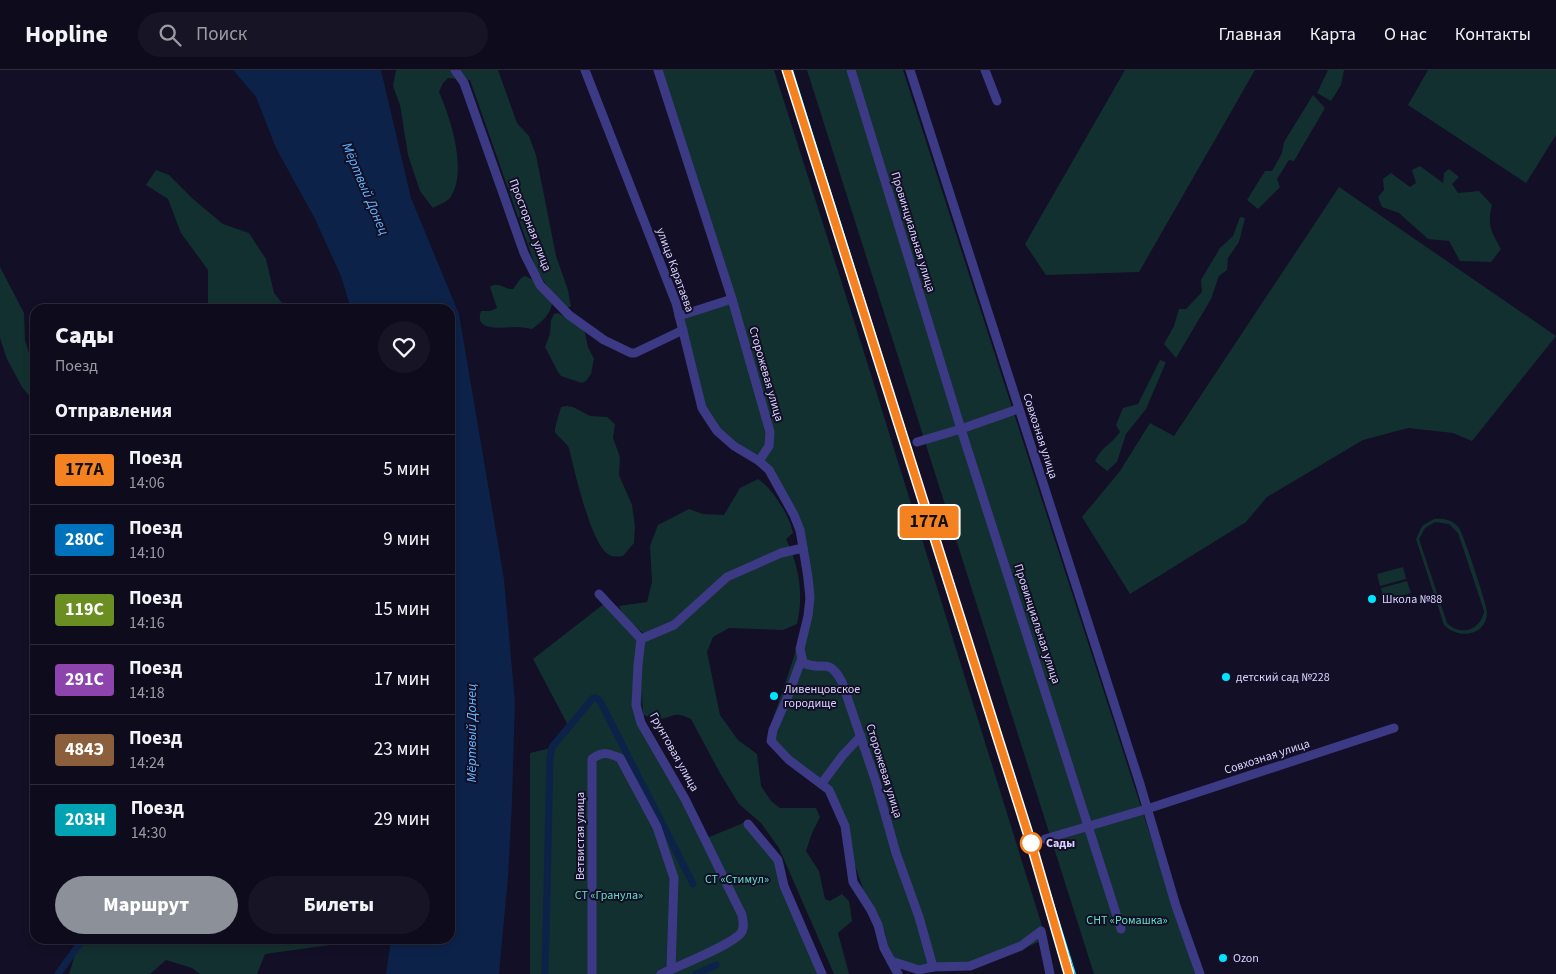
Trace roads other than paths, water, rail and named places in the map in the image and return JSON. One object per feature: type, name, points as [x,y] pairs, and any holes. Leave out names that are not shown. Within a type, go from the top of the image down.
[{"type":"street","name":"Просторная улица","points":[[455,70],[464,82],[524,252],[534,275],[560,308],[590,331],[631,353],[635,353],[683,330]]},
{"type":"street","name":"улица Каратаева","points":[[585,70],[676,303],[702,408],[717,431],[734,446],[759,461]]},
{"type":"street","name":"Сторожевая улица","points":[[658,70],[732,299],[770,432],[769,446],[759,461]]},
{"type":"street","name":"Провинциальная улица","points":[[851,70],[961,429],[1090,827],[1121,929]]},
{"type":"street","name":"Совхозная улица","points":[[910,70],[1147,809],[1176,906],[1200,974]]},
{"type":"street","points":[[985,70],[997,101]]},
{"type":"street","points":[[680,316],[732,299]]},
{"type":"street","points":[[917,442],[1018,409]]},
{"type":"street","points":[[759,461],[769,470],[794,515],[800,530],[810,598],[808,616],[800,649],[802,658],[773,730],[772,741],[789,760],[829,790],[845,826],[852,882],[871,910],[878,925],[884,948],[898,974]]},
{"type":"street","points":[[599,594],[642,639],[674,625],[727,577],[781,553],[803,548]]},
{"type":"street","name":"Грунтовая улица","points":[[642,639],[638,665],[636,706],[642,723],[685,799],[742,915],[744,924],[742,932],[729,942],[661,974]]},
{"type":"street","name":"Сторожевая улица","points":[[802,658],[804,663],[808,665],[826,665],[834,669],[842,682],[876,782],[896,853],[919,916],[933,966]]},
{"type":"street","name":"Совхозная улица","points":[[1147,809],[1394,728]]},
{"type":"street","points":[[822,783],[843,755],[861,736]]},
{"type":"street","name":"Ветвистая улица","points":[[592,974],[592,759],[600,753],[620,758],[657,828],[674,878],[671,969]]},
{"type":"street","points":[[1045,839],[1147,809]]},
{"type":"street","points":[[748,824],[778,860],[784,886],[822,974]]},
{"type":"street","points":[[891,962],[919,970],[933,966],[970,966],[1021,946],[1041,931],[1050,974]]},
{"type":"water","name":"Мёртвый Донец","points":[[233,70],[381,70],[411,198],[455,304],[349,304],[341,276],[314,217],[276,148],[256,97]]},
{"type":"water","name":"Мёртвый Донец","points":[[455,304],[459,314],[504,579],[515,702],[508,877],[499,974],[386,974],[390,944],[455,944]]},
{"type":"waterway","points":[[545,974],[550,758],[552,747],[593,698],[600,701],[693,884]]},
{"type":"waterway","points":[[58,974],[79,944]]},
{"type":"waterway","points":[[696,974],[716,965]]},
{"type":"railway","points":[[791,70],[1074,974]]},
{"type":"train","name":"177А","points":[[787,70],[1031,843],[1069,974]]},
{"type":"place","name":"Школа №88","points":[[1372,599]]},
{"type":"place","name":"детский сад №228","points":[[1226,677]]},
{"type":"place","name":"Ливенцовское городище","points":[[774,696]]},
{"type":"place","name":"Сады","points":[[1031,843]]},
{"type":"place","name":"Ozon","points":[[1223,958]]},
{"type":"park label","name":"СТ «Стимул»","points":[[737,879]]},
{"type":"park label","name":"СТ «Гранула»","points":[[609,895]]},
{"type":"park label","name":"СНТ «Ромашка»","points":[[1127,920]]}]
